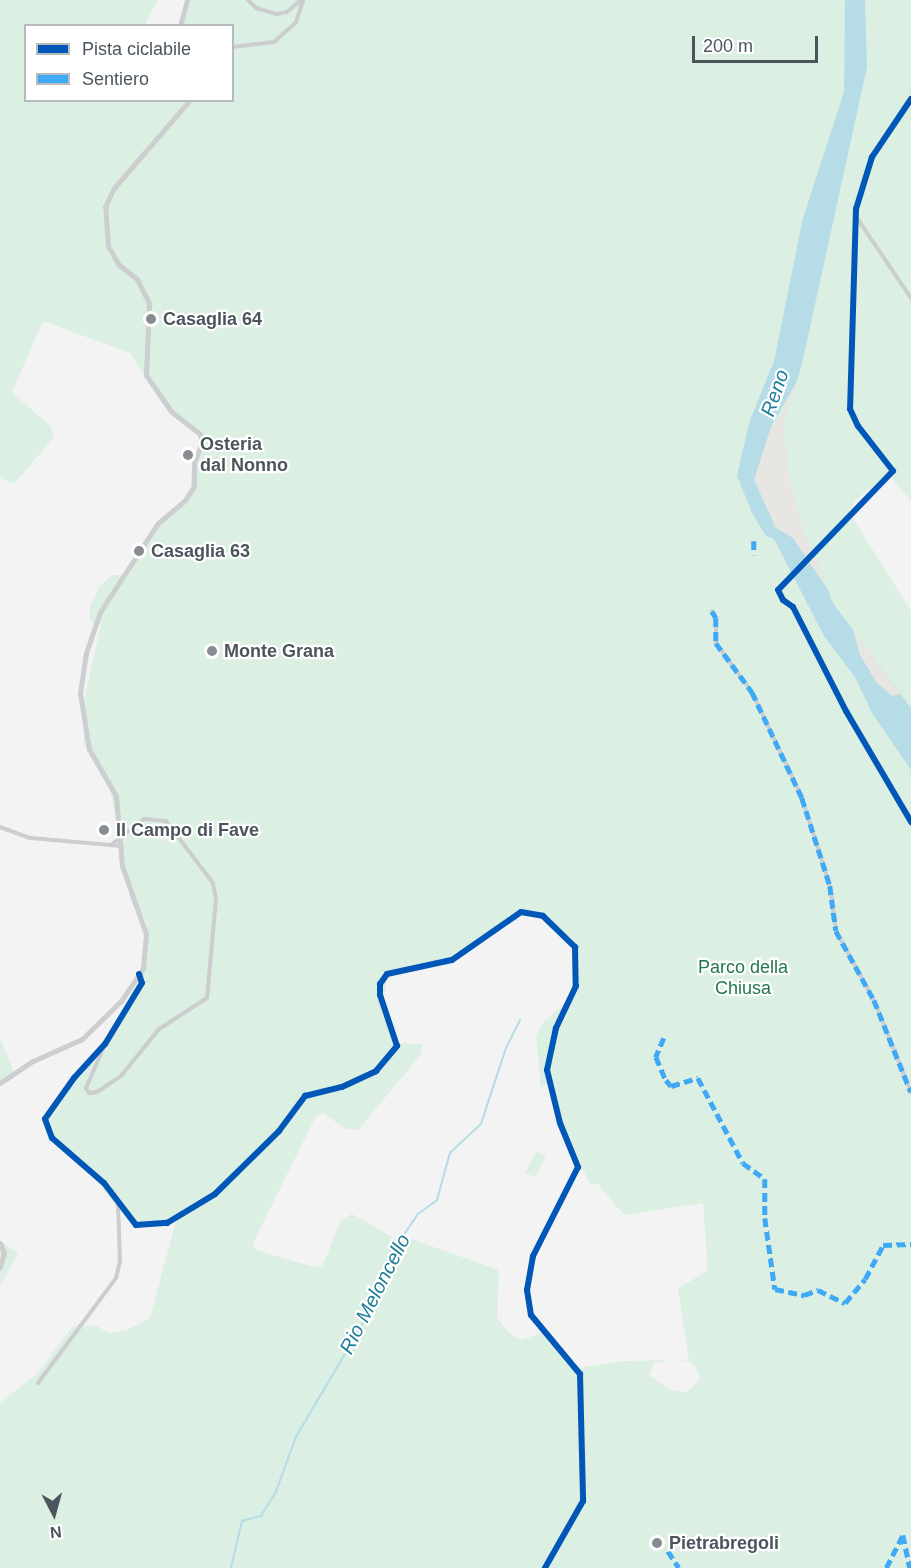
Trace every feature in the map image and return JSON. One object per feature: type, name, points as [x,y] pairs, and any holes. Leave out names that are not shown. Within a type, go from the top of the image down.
[{"type":"street","points":[[181,24],[187,0]]},
{"type":"street","points":[[248,0],[256,8],[277,14],[287,12],[302,0]]},
{"type":"street","points":[[234,47],[274,42],[296,22],[302,0]]},
{"type":"street","points":[[111,845],[120,837],[144,819],[166,821],[214,886],[208,988],[201,1001],[159,1029],[121,1076],[97,1092],[89,1093],[86,1088],[105,1044],[142,983],[140,974],[146,934],[129,891],[122,860],[122,847],[120,837],[116,796],[89,749],[84,732],[80,693],[86,653],[112,590],[158,523],[185,500],[194,486],[194,463],[202,442],[200,434],[171,411],[146,375],[149,303],[136,279],[119,265],[108,246],[105,207],[114,188],[188,102]]},
{"type":"street","points":[[857,218],[911,298]]},
{"type":"street","points":[[712,611],[716,618],[716,643],[752,692],[802,798],[830,886],[836,931],[874,1000],[911,1092]]},
{"type":"street","points":[[0,827],[31,838],[122,847]]},
{"type":"street","points":[[111,845],[122,860]]},
{"type":"street","points":[[105,1044],[74,1078],[45,1124],[52,1138],[104,1183],[136,1225],[167,1223],[215,1194],[279,1131],[304,1096],[357,1080],[376,1071],[393,1053],[397,1039],[380,995],[387,974],[452,960],[521,912],[543,916],[576,951],[576,986],[556,1028],[547,1071],[560,1123],[577,1165],[538,1243],[527,1283],[531,1315],[578,1369],[583,1387],[583,1501],[545,1568]]},
{"type":"street","points":[[0,1083],[33,1061],[82,1039],[121,1000],[140,974]]},
{"type":"street","points":[[38,1383],[116,1278],[120,1261],[118,1203]]},
{"type":"street","points":[[0,1243],[4,1253],[0,1268]]},
{"type":"green space","name":"Parco della Chiusa","points":[[0,0],[158,0],[145,24],[24,24],[24,102],[234,102],[234,24],[179,24],[189,0],[911,0],[911,501],[888,474],[856,500],[849,512],[911,611],[911,1568],[0,1568],[0,1403],[38,1373],[72,1327],[95,1325],[109,1333],[127,1330],[150,1318],[176,1221],[131,1224],[86,1169],[49,1131],[52,1103],[89,1064],[127,1011],[141,975],[146,920],[132,904],[109,784],[84,744],[83,706],[101,624],[90,621],[90,607],[99,587],[112,575],[125,575],[139,547],[191,491],[191,474],[204,440],[163,405],[130,353],[43,321],[12,392],[51,427],[54,437],[14,484],[0,478]],"holes":[[[517,911],[534,912],[558,929],[576,952],[572,999],[544,1021],[536,1036],[541,1088],[550,1082],[572,1150],[591,1185],[597,1183],[624,1215],[703,1203],[708,1270],[678,1289],[689,1360],[676,1360],[690,1361],[696,1367],[700,1379],[687,1392],[670,1390],[649,1375],[654,1363],[670,1360],[625,1361],[577,1368],[543,1332],[522,1340],[510,1334],[497,1318],[499,1270],[408,1238],[401,1242],[352,1214],[341,1220],[323,1265],[313,1267],[256,1250],[253,1243],[315,1118],[323,1113],[346,1129],[358,1130],[422,1053],[422,1044],[398,1043],[393,1053],[397,1037],[382,1013],[387,977],[412,965],[451,962]]]},
{"type":"green space","points":[[0,1038],[15,1074],[0,1083]]},
{"type":"green space","points":[[536,1151],[546,1156],[535,1177],[525,1172]]},
{"type":"green space","points":[[0,1241],[18,1253],[0,1286]]},
{"type":"sand","points":[[793,383],[796,383],[783,425],[790,480],[802,525],[830,594],[793,538],[776,528],[754,480],[771,427],[782,413]]},
{"type":"sand","points":[[852,628],[901,694],[892,696],[876,682],[860,655]]},
{"type":"water","name":"Reno","points":[[845,0],[865,0],[867,67],[802,364],[783,425],[796,383],[771,427],[754,480],[776,528],[793,538],[828,589],[833,603],[859,638],[853,630],[860,655],[876,682],[892,696],[901,694],[911,708],[911,770],[872,713],[855,677],[824,636],[774,539],[766,536],[753,515],[737,476],[749,423],[774,361],[803,218],[844,92]]},
{"type":"waterway","name":"Rio Meloncello","points":[[231,1568],[242,1521],[261,1516],[275,1494],[296,1437],[362,1325],[391,1254],[418,1214],[437,1200],[450,1153],[481,1124],[506,1048],[520,1020]]},
{"type":"marked path","points":[[754,541],[754,555]]},
{"type":"marked path","points":[[712,611],[716,618],[716,643],[752,692],[802,798],[830,886],[836,931],[874,1000],[911,1092]]},
{"type":"marked path","points":[[664,1038],[656,1057],[666,1080],[671,1086],[698,1078],[743,1163],[765,1179],[765,1218],[775,1289],[804,1295],[818,1290],[845,1303],[865,1279],[883,1245],[911,1244]]},
{"type":"marked path","points":[[903,1535],[910,1568]]},
{"type":"marked path","points":[[886,1568],[903,1535]]},
{"type":"marked path","points":[[668,1551],[679,1568]]},
{"type":"cycle path","points":[[911,99],[872,157],[856,209],[850,409],[858,426],[893,471],[778,590],[783,600],[793,607],[846,711],[911,822]]},
{"type":"cycle path","points":[[139,974],[142,983],[105,1044],[74,1078],[45,1119],[52,1138],[104,1183],[136,1225],[167,1223],[215,1194],[279,1131],[305,1096],[342,1087],[376,1071],[397,1046],[380,995],[380,984],[387,974],[452,960],[521,912],[543,916],[575,947],[576,986],[556,1028],[547,1070],[560,1123],[578,1167],[533,1256],[527,1290],[531,1315],[580,1374],[583,1501],[545,1568]]},
{"type":"place","name":"Casaglia 64","points":[[151,319]]},
{"type":"place","name":"Osteria dal Nonno","points":[[188,455]]},
{"type":"place","name":"Casaglia 63","points":[[139,551]]},
{"type":"place","name":"Monte Grana","points":[[212,651]]},
{"type":"place","name":"Il Campo di Fave","points":[[104,830]]},
{"type":"place","name":"Pietrabregoli","points":[[657,1543]]}]
